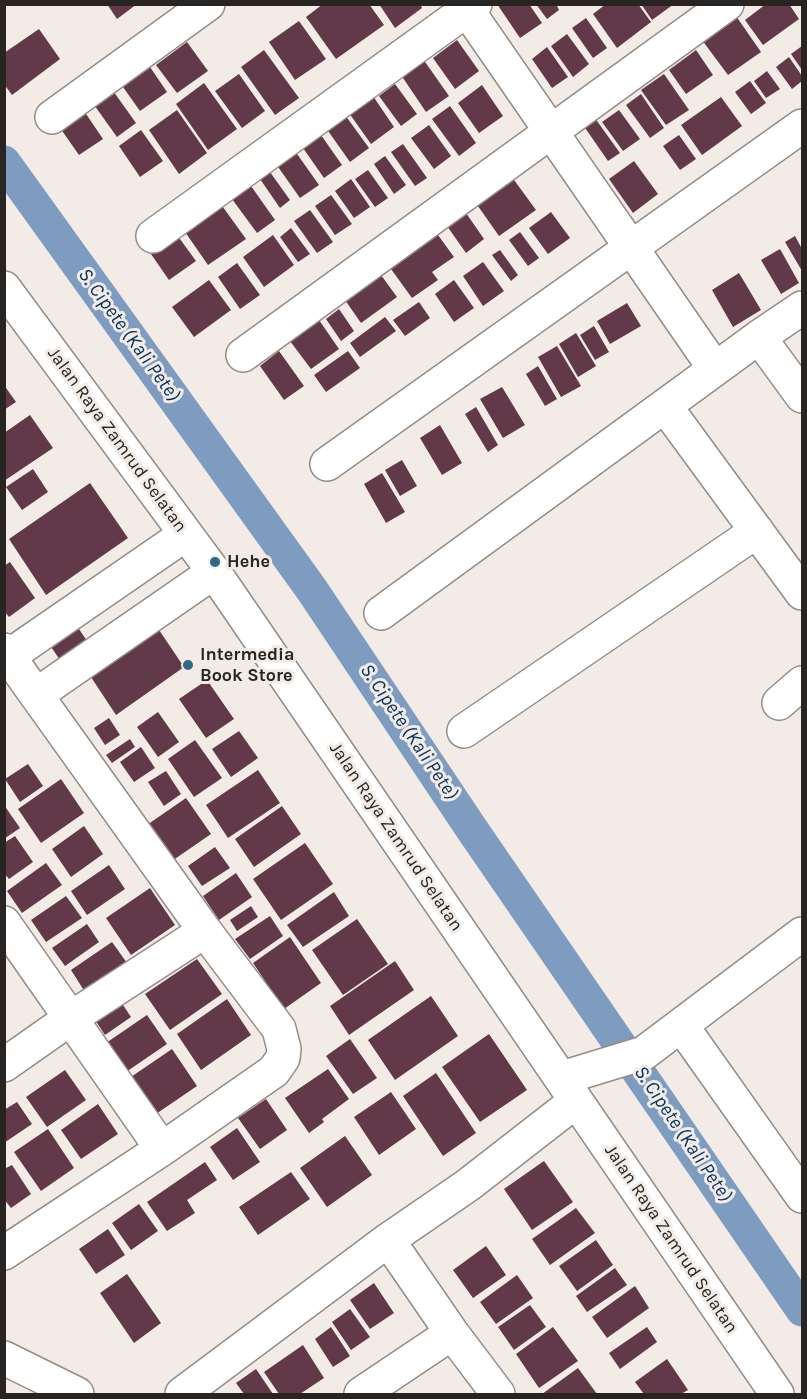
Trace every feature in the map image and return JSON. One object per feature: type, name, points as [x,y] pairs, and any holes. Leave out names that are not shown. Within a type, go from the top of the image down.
[{"type":"street","points":[[52,117],[208,4]]},
{"type":"street","points":[[243,355],[727,4]]},
{"type":"street","points":[[153,236],[468,6],[551,132],[715,369]]},
{"type":"street","points":[[327,464],[802,126]]},
{"type":"street","name":"Jalan Raya Zamrud Selatan","points":[[4,288],[214,572],[571,1084],[777,1395]]},
{"type":"street","points":[[381,613],[802,308]]},
{"type":"street","points":[[759,337],[802,396]]},
{"type":"street","points":[[665,406],[802,593]]},
{"type":"street","points":[[464,731],[757,531]]},
{"type":"street","points":[[15,673],[186,534]]},
{"type":"street","points":[[15,673],[214,572]]},
{"type":"street","points":[[4,1253],[162,1149],[274,1071],[283,1058],[284,1049],[279,1029],[15,673]]},
{"type":"street","points":[[4,923],[162,1149]]},
{"type":"street","points":[[4,1065],[71,1018],[205,931]]},
{"type":"street","points":[[182,1395],[388,1240],[468,1185],[571,1084],[644,1053],[802,934]]},
{"type":"street","points":[[681,1025],[802,1196]]},
{"type":"street","points":[[388,1240],[498,1395]]},
{"type":"street","points":[[361,1395],[452,1333]]},
{"type":"street","points":[[4,1358],[77,1395]]},
{"type":"building","points":[[107,4],[137,4],[117,19]]},
{"type":"building","points":[[323,4],[369,4],[384,25],[336,59],[306,17]]},
{"type":"building","points":[[379,4],[420,4],[422,8],[395,28]]},
{"type":"building","points":[[497,4],[529,4],[542,23],[520,38]]},
{"type":"building","points":[[536,4],[556,4],[559,10],[547,19]]},
{"type":"building","points":[[606,4],[638,4],[651,22],[617,48],[593,14]]},
{"type":"building","points":[[641,4],[674,4],[652,20]]},
{"type":"building","points":[[766,4],[789,4],[799,19],[763,45],[745,20]]},
{"type":"building","points":[[736,16],[761,52],[728,75],[702,40]]},
{"type":"building","points":[[586,18],[607,48],[593,58],[572,28]]},
{"type":"building","points":[[299,21],[326,59],[295,80],[269,42]]},
{"type":"building","points":[[39,29],[60,59],[12,95],[4,84],[4,53]]},
{"type":"building","points":[[567,34],[589,64],[573,77],[551,46]]},
{"type":"building","points":[[457,40],[479,71],[455,89],[433,58]]},
{"type":"building","points":[[187,42],[208,71],[177,93],[156,65]]},
{"type":"building","points":[[802,46],[802,70],[791,54]]},
{"type":"building","points":[[547,47],[568,77],[552,88],[532,59]]},
{"type":"building","points":[[264,50],[299,98],[275,115],[241,67]]},
{"type":"building","points":[[696,50],[713,75],[686,94],[669,70]]},
{"type":"building","points":[[789,57],[802,76],[802,81],[792,89],[776,67]]},
{"type":"building","points":[[423,59],[449,96],[426,112],[401,75]]},
{"type":"building","points":[[150,67],[167,92],[140,111],[123,87]]},
{"type":"building","points":[[767,71],[780,89],[766,98],[754,81]]},
{"type":"building","points":[[239,74],[265,111],[242,128],[215,91]]},
{"type":"building","points":[[664,74],[689,110],[666,125],[641,90]]},
{"type":"building","points":[[750,81],[766,103],[751,114],[735,92]]},
{"type":"building","points":[[204,83],[237,129],[208,150],[176,104]]},
{"type":"building","points":[[395,84],[417,114],[401,126],[379,96]]},
{"type":"building","points":[[482,85],[503,116],[479,133],[458,103]]},
{"type":"building","points":[[111,88],[136,123],[117,137],[92,102]]},
{"type":"building","points":[[641,94],[664,128],[650,138],[626,105]]},
{"type":"building","points":[[373,96],[394,127],[371,144],[349,113]]},
{"type":"building","points":[[721,97],[742,126],[702,155],[681,125]]},
{"type":"building","points":[[450,106],[476,143],[459,156],[432,119]]},
{"type":"building","points":[[82,108],[103,139],[79,155],[58,125]]},
{"type":"building","points":[[177,110],[207,153],[179,174],[149,130]]},
{"type":"building","points":[[619,110],[640,139],[623,151],[602,122]]},
{"type":"building","points":[[592,114],[620,153],[608,161],[581,122]]},
{"type":"building","points":[[345,115],[369,148],[350,162],[326,128]]},
{"type":"building","points":[[429,125],[451,156],[434,169],[411,138]]},
{"type":"building","points":[[141,130],[163,161],[140,177],[119,146]]},
{"type":"building","points":[[321,135],[342,165],[324,178],[303,148]]},
{"type":"building","points":[[679,135],[696,159],[680,170],[663,146]]},
{"type":"building","points":[[403,144],[427,178],[415,186],[391,152]]},
{"type":"building","points":[[295,151],[319,185],[300,198],[276,164]]},
{"type":"building","points":[[385,156],[406,185],[394,194],[374,164]]},
{"type":"building","points":[[634,161],[658,194],[633,213],[609,179]]},
{"type":"building","points":[[368,170],[388,198],[375,207],[355,179]]},
{"type":"building","points":[[270,172],[290,200],[280,208],[260,179]]},
{"type":"building","points":[[509,173],[536,210],[499,236],[473,199]]},
{"type":"building","points":[[351,179],[370,207],[354,218],[335,191]]},
{"type":"building","points":[[251,186],[275,220],[257,233],[232,199]]},
{"type":"building","points":[[331,195],[352,224],[335,235],[315,206]]},
{"type":"building","points":[[220,203],[246,239],[208,265],[183,229]]},
{"type":"building","points":[[310,210],[333,242],[317,253],[294,221]]},
{"type":"building","points":[[551,212],[570,238],[548,254],[529,228]]},
{"type":"building","points":[[466,213],[484,239],[466,253],[447,226]]},
{"type":"building","points":[[291,228],[310,254],[298,262],[280,237]]},
{"type":"building","points":[[520,232],[539,258],[528,266],[509,240]]},
{"type":"building","points":[[177,235],[196,261],[169,280],[151,254]]},
{"type":"building","points":[[273,235],[294,265],[264,287],[243,257]]},
{"type":"building","points":[[438,235],[454,257],[432,272],[438,280],[412,298],[391,269]]},
{"type":"building","points":[[795,236],[802,249],[802,271],[785,242]]},
{"type":"building","points":[[780,249],[799,283],[781,294],[761,260]]},
{"type":"building","points":[[500,250],[518,275],[511,281],[492,255]]},
{"type":"building","points":[[483,262],[504,291],[483,306],[463,276]]},
{"type":"building","points":[[237,263],[260,295],[240,309],[218,277]]},
{"type":"building","points":[[739,273],[761,310],[733,327],[712,290]]},
{"type":"building","points":[[381,275],[397,297],[361,323],[345,300]]},
{"type":"building","points":[[209,280],[231,310],[194,337],[172,307]]},
{"type":"building","points":[[454,280],[474,308],[454,322],[435,294]]},
{"type":"building","points":[[419,302],[430,318],[405,336],[393,320]]},
{"type":"building","points":[[627,303],[641,326],[610,344],[597,321]]},
{"type":"building","points":[[339,309],[354,331],[341,341],[326,319]]},
{"type":"building","points":[[385,317],[396,331],[360,357],[350,343]]},
{"type":"building","points":[[319,320],[339,349],[311,369],[290,341]]},
{"type":"building","points":[[594,326],[609,352],[595,360],[580,335]]},
{"type":"building","points":[[576,333],[596,366],[578,377],[559,344]]},
{"type":"building","points":[[557,346],[581,386],[561,397],[538,357]]},
{"type":"building","points":[[279,351],[304,386],[284,400],[260,366]]},
{"type":"building","points":[[348,351],[360,368],[326,392],[314,375]]},
{"type":"building","points":[[538,366],[557,399],[545,406],[526,374]]},
{"type":"building","points":[[4,385],[16,402],[4,410]]},
{"type":"building","points":[[502,387],[525,425],[503,438],[480,399]]},
{"type":"building","points":[[476,407],[498,445],[488,452],[465,414]]},
{"type":"building","points":[[30,415],[53,448],[4,481],[4,433]]},
{"type":"building","points":[[440,425],[462,463],[442,475],[420,438]]},
{"type":"building","points":[[402,460],[417,486],[400,496],[385,470]]},
{"type":"building","points":[[33,469],[48,492],[22,510],[6,487]]},
{"type":"building","points":[[382,473],[405,512],[386,523],[364,484]]},
{"type":"building","points":[[90,483],[128,538],[46,595],[9,539]]},
{"type":"building","points":[[10,562],[35,598],[9,617],[4,611],[4,566]]},
{"type":"building","points":[[71,617],[89,644],[62,663],[43,635]]},
{"type":"building","points":[[155,624],[184,667],[116,715],[87,671]]},
{"type":"building","points":[[207,680],[234,719],[206,738],[179,699]]},
{"type":"building","points":[[158,712],[179,742],[158,757],[137,727]]},
{"type":"building","points":[[109,718],[120,735],[105,745],[94,728]]},
{"type":"building","points":[[239,731],[258,758],[231,777],[212,749]]},
{"type":"building","points":[[130,739],[135,747],[112,763],[106,755]]},
{"type":"building","points":[[195,740],[222,778],[194,797],[168,759]]},
{"type":"building","points":[[141,747],[155,768],[134,782],[120,762]]},
{"type":"building","points":[[28,764],[43,786],[20,802],[5,779]]},
{"type":"building","points":[[258,770],[280,803],[228,838],[206,805]]},
{"type":"building","points":[[166,771],[181,794],[164,806],[148,782]]},
{"type":"building","points":[[61,779],[84,813],[41,843],[18,809]]},
{"type":"building","points":[[186,798],[211,834],[169,863],[144,827]]},
{"type":"building","points":[[4,805],[20,828],[4,839]]},
{"type":"building","points":[[282,806],[301,834],[254,867],[235,839]]},
{"type":"building","points":[[84,826],[103,854],[71,877],[52,849]]},
{"type":"building","points":[[15,836],[33,862],[9,879],[4,873],[4,843]]},
{"type":"building","points":[[305,843],[333,884],[281,920],[253,879]]},
{"type":"building","points":[[215,847],[230,868],[202,886],[188,866]]},
{"type":"building","points":[[46,863],[62,885],[22,913],[7,891]]},
{"type":"building","points":[[109,865],[125,889],[87,915],[71,891]]},
{"type":"building","points":[[236,873],[252,897],[219,920],[203,896]]},
{"type":"building","points":[[150,888],[175,925],[131,955],[106,918]]},
{"type":"building","points":[[334,892],[349,916],[303,947],[287,925]]},
{"type":"building","points":[[66,896],[82,918],[46,942],[31,920]]},
{"type":"building","points":[[251,906],[258,917],[237,931],[230,920]]},
{"type":"building","points":[[270,916],[283,936],[250,959],[235,939]]},
{"type":"building","points":[[357,919],[388,964],[343,995],[312,950]]},
{"type":"building","points":[[87,924],[99,942],[65,966],[52,948]]},
{"type":"building","points":[[290,937],[321,983],[284,1009],[253,963]]},
{"type":"building","points":[[112,942],[127,963],[85,992],[71,970]]},
{"type":"building","points":[[197,959],[222,994],[170,1030],[145,994]]},
{"type":"building","points":[[395,961],[414,990],[349,1035],[330,1006]]},
{"type":"building","points":[[115,993],[131,1017],[105,1035],[89,1011]]},
{"type":"building","points":[[431,996],[458,1036],[395,1080],[368,1040]]},
{"type":"building","points":[[227,999],[251,1035],[201,1070],[177,1034]]},
{"type":"building","points":[[147,1015],[167,1044],[126,1072],[106,1043]]},
{"type":"building","points":[[489,1034],[527,1090],[480,1122],[442,1067]]},
{"type":"building","points":[[350,1039],[377,1078],[353,1094],[326,1056]]},
{"type":"building","points":[[172,1049],[197,1086],[153,1116],[128,1079]]},
{"type":"building","points":[[328,1069],[349,1099],[322,1119],[324,1122],[309,1133],[285,1098]]},
{"type":"building","points":[[65,1070],[86,1100],[47,1127],[26,1097]]},
{"type":"building","points":[[436,1073],[476,1133],[443,1156],[403,1096]]},
{"type":"building","points":[[391,1092],[416,1129],[379,1155],[354,1117]]},
{"type":"building","points":[[266,1099],[287,1130],[260,1149],[238,1118]]},
{"type":"building","points":[[17,1102],[32,1124],[4,1143],[4,1110]]},
{"type":"building","points":[[98,1104],[118,1134],[81,1159],[61,1130]]},
{"type":"building","points":[[237,1128],[260,1162],[233,1180],[210,1147]]},
{"type":"building","points":[[48,1129],[74,1168],[41,1191],[14,1152]]},
{"type":"building","points":[[345,1136],[372,1175],[327,1207],[300,1168]]},
{"type":"building","points":[[544,1161],[573,1202],[532,1230],[504,1189]]},
{"type":"building","points":[[205,1162],[217,1180],[187,1200],[195,1213],[167,1231],[147,1202]]},
{"type":"building","points":[[12,1165],[31,1194],[11,1208],[4,1199],[4,1169]]},
{"type":"building","points":[[291,1172],[310,1199],[258,1235],[239,1207]]},
{"type":"building","points":[[139,1204],[158,1231],[131,1250],[112,1223]]},
{"type":"building","points":[[576,1208],[595,1233],[550,1265],[532,1239]]},
{"type":"building","points":[[108,1229],[125,1255],[96,1274],[79,1249]]},
{"type":"building","points":[[596,1240],[613,1265],[577,1291],[559,1266]]},
{"type":"building","points":[[486,1246],[506,1275],[473,1298],[453,1270]]},
{"type":"building","points":[[615,1268],[627,1285],[587,1312],[576,1296]]},
{"type":"building","points":[[127,1274],[161,1323],[134,1343],[100,1293]]},
{"type":"building","points":[[517,1275],[533,1298],[496,1324],[480,1302]]},
{"type":"building","points":[[374,1283],[394,1313],[370,1329],[350,1300]]},
{"type":"building","points":[[635,1286],[649,1308],[607,1338],[592,1317]]},
{"type":"building","points":[[530,1305],[546,1327],[514,1350],[498,1327]]},
{"type":"building","points":[[350,1309],[370,1337],[351,1350],[332,1322]]},
{"type":"building","points":[[331,1327],[350,1356],[333,1367],[315,1339]]},
{"type":"building","points":[[553,1327],[578,1361],[539,1388],[516,1354]]},
{"type":"building","points":[[647,1327],[657,1342],[620,1369],[609,1353]]},
{"type":"building","points":[[303,1345],[324,1378],[300,1394],[279,1394],[264,1372]]},
{"type":"building","points":[[667,1359],[688,1390],[681,1394],[644,1394],[635,1382]]},
{"type":"building","points":[[578,1368],[597,1394],[542,1394]]},
{"type":"building","points":[[256,1369],[273,1394],[244,1394],[236,1383]]},
{"type":"waterway","name":"S. Cipete (Kali Pete)","points":[[4,162],[312,590],[471,828],[802,1310]]},
{"type":"place","name":"Hehe","points":[[215,562]]},
{"type":"place","name":"Intermedia Book Store","points":[[188,665]]}]
